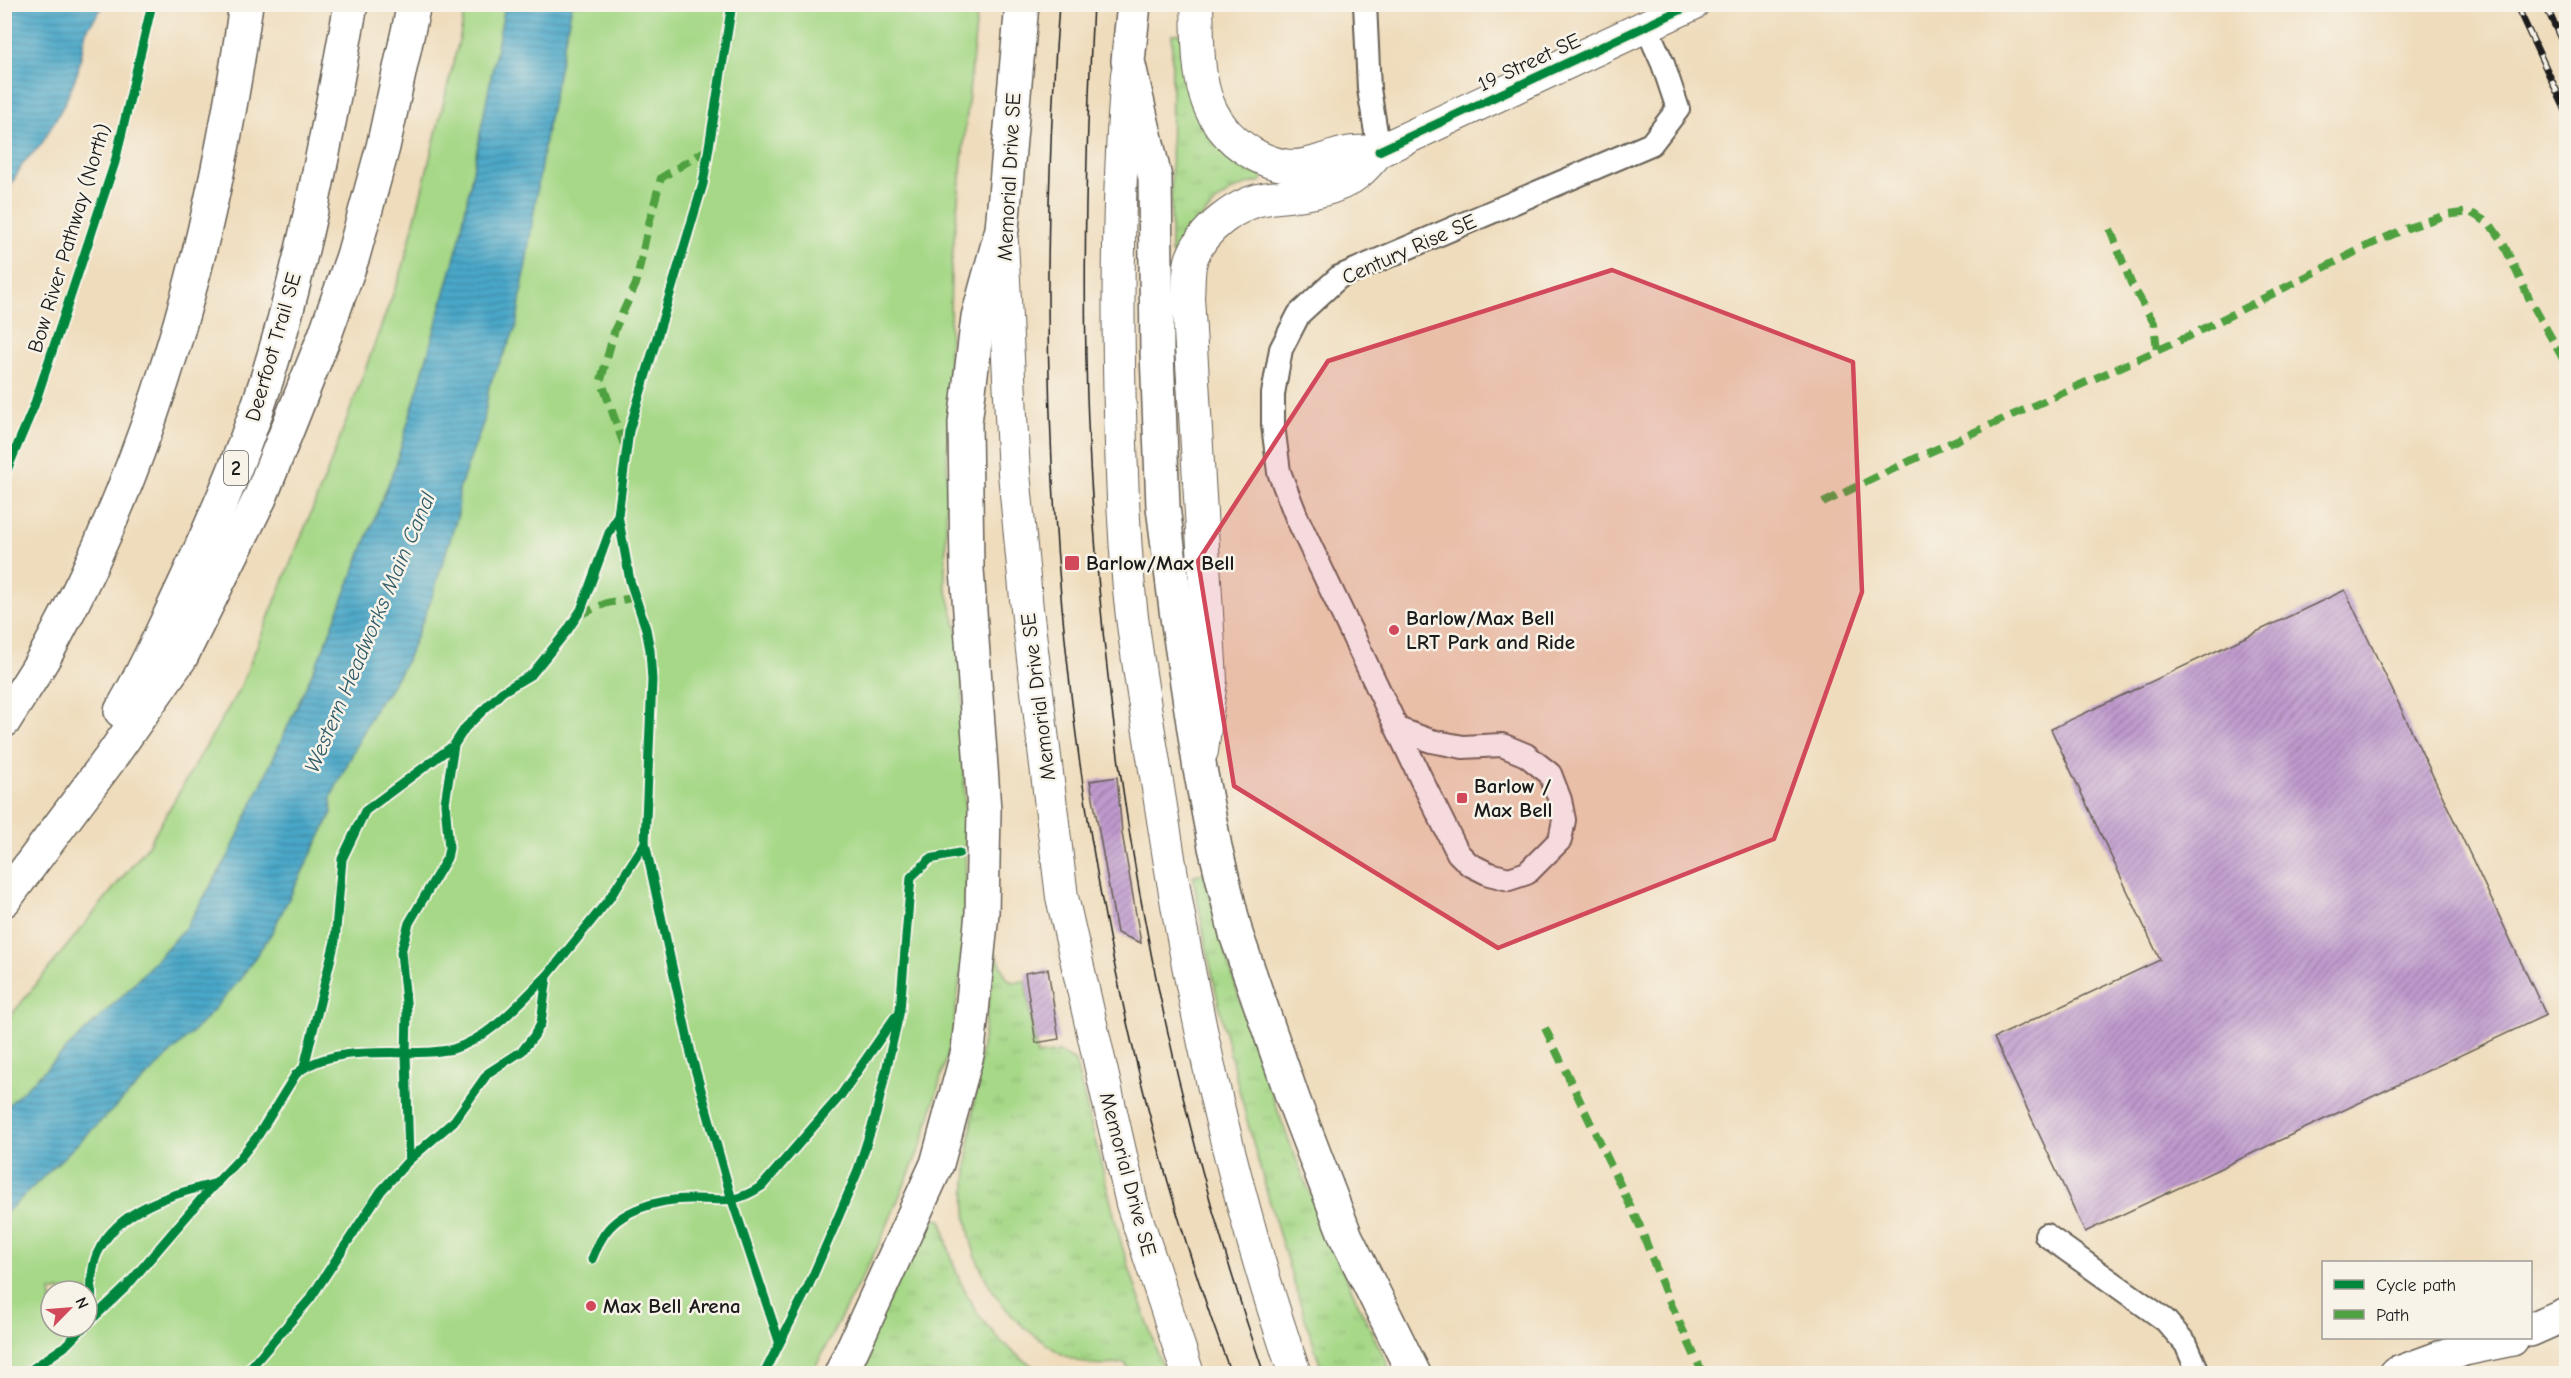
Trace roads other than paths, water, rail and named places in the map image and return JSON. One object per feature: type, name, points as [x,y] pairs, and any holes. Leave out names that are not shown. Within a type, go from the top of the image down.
[{"type":"main road","points":[[4,721],[52,644],[99,547],[170,359],[209,214],[235,85],[246,4]]},
{"type":"main road","name":"Deerfoot Trail SE","points":[[4,884],[89,763],[129,698],[203,546],[235,470],[254,416],[297,270],[351,4]]},
{"type":"main road","points":[[387,126],[406,4]]},
{"type":"main road","points":[[4,900],[109,760],[181,657],[260,498],[325,335],[353,256],[387,126],[414,4]]},
{"type":"main road","name":"Memorial Drive SE","points":[[1022,4],[1002,229],[1014,473],[1027,609],[1062,897],[1132,1204],[1188,1374]]},
{"type":"main road","points":[[1134,4],[1128,61],[1118,243],[1121,467],[1132,614],[1178,917],[1226,1147],[1264,1286],[1294,1374]]},
{"type":"main road","points":[[1197,4],[1199,75],[1211,114],[1234,143],[1259,158],[1291,166],[1313,165],[1347,153],[1379,151]]},
{"type":"main road","name":"19 Street SE","points":[[1379,151],[1693,4]]},
{"type":"main road","points":[[1128,61],[1155,178],[1157,352],[1163,507],[1200,769],[1215,847],[1236,934],[1286,1078],[1346,1237],[1414,1374]]},
{"type":"main road","points":[[1200,769],[1211,680],[1188,297],[1191,260],[1209,232],[1233,210],[1266,198],[1301,195],[1324,190],[1356,175],[1379,151]]},
{"type":"main road","points":[[841,1374],[937,1164],[968,1051],[982,913],[984,810],[967,569],[965,423],[978,316],[1002,229]]},
{"type":"main road","points":[[2532,1330],[2566,1314]]},
{"type":"main road","points":[[2397,1374],[2464,1349],[2506,1339]]},
{"type":"main road","points":[[2438,1374],[2513,1339]]},
{"type":"street","points":[[1365,4],[1369,89],[1379,151]]},
{"type":"street","name":"Century Rise SE","points":[[1398,729],[1431,741],[1463,747],[1502,746],[1526,755],[1551,774],[1564,820],[1560,840],[1527,873],[1509,879],[1490,874],[1469,864],[1458,853],[1398,729],[1297,518],[1279,472],[1273,425],[1273,394],[1281,349],[1299,315],[1339,277],[1651,144],[1678,109],[1664,64],[1647,26]]},
{"type":"street","points":[[2046,1235],[2165,1320],[2186,1344],[2199,1374]]},
{"type":"water","points":[[5,4],[104,5],[86,31],[78,71],[65,103],[41,145],[24,162],[5,195]]},
{"type":"water","name":"Western Headworks Main Canal","points":[[505,5],[572,5],[546,134],[516,328],[489,386],[484,421],[459,489],[458,514],[431,600],[406,662],[388,692],[378,703],[331,797],[332,813],[271,934],[238,982],[201,1024],[5,1214],[5,1108],[129,989],[186,927],[228,857],[324,647],[396,464],[429,350],[459,242]]},
{"type":"tram line","points":[[1059,4],[1050,178],[1048,352],[1056,526],[1072,699],[1097,871],[1131,1041],[1176,1209],[1231,1374]]},
{"type":"tram line","points":[[1093,4],[1088,109],[1086,371],[1095,544],[1107,665],[1122,785],[1142,904],[1166,1023],[1194,1141],[1227,1258],[1264,1374]]},
{"type":"railway","points":[[2516,4],[2566,111]]},
{"type":"railway","points":[[2545,4],[2566,50]]},
{"type":"place","name":"Barlow/Max Bell","points":[[1072,563]]},
{"type":"place","name":"Barlow/Max Bell LRT Park and Ride","points":[[1394,630]]},
{"type":"place","name":"Barlow / Max Bell","points":[[1462,798]]},
{"type":"place","name":"Max Bell Arena","points":[[591,1306]]}]
